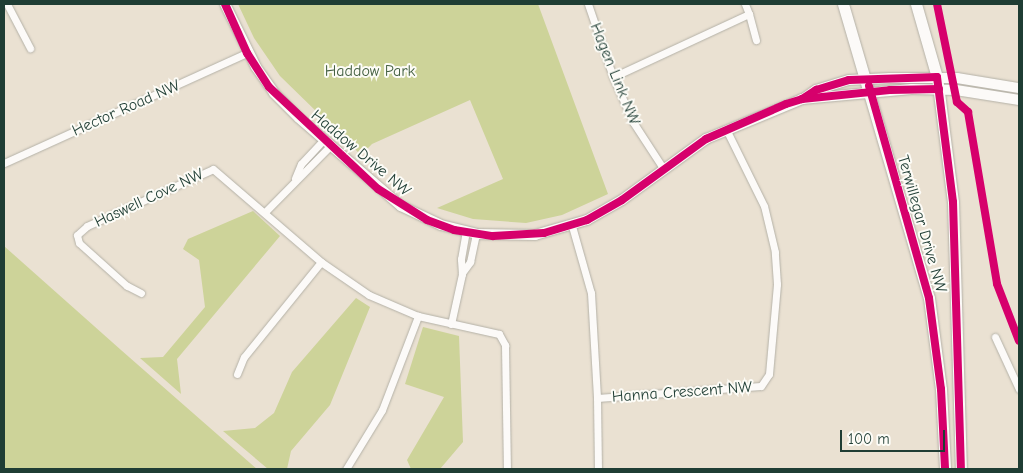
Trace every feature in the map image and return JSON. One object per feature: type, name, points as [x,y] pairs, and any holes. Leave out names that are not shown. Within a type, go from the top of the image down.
[{"type":"main road","name":"Terwillegar Drive NW","points":[[843,4],[867,79],[929,298],[941,389],[945,469]]},
{"type":"main road","name":"Terwillegar Drive NW","points":[[916,4],[937,77],[953,202],[961,469]]},
{"type":"street","points":[[7,4],[30,48]]},
{"type":"street","name":"Haddow Drive NW","points":[[225,4],[247,53],[278,98],[326,143],[401,206],[427,220],[471,233],[522,236],[572,226],[609,209],[663,168],[726,129],[837,83],[867,79],[937,77],[1019,88]]},
{"type":"street","name":"Hagen Link NW","points":[[588,4],[613,77],[639,133],[663,168]]},
{"type":"street","points":[[745,4],[756,40]]},
{"type":"street","points":[[613,77],[749,14]]},
{"type":"street","name":"Hector Road NW","points":[[4,163],[247,53]]},
{"type":"street","name":"Haddow Drive NW","points":[[802,99],[870,92],[939,89],[1019,100]]},
{"type":"street","name":"Hanna Crescent NW","points":[[572,226],[591,293],[597,398],[755,388],[768,379],[777,284],[775,252],[764,206],[726,129]]},
{"type":"street","points":[[326,143],[309,169],[295,178],[264,212],[321,262],[369,295],[418,316],[492,331],[504,340],[507,469]]},
{"type":"street","name":"Haswell Cove NW","points":[[141,293],[127,286],[79,243],[77,235],[80,231],[213,169],[264,212]]},
{"type":"street","points":[[451,324],[462,274],[470,262],[471,233]]},
{"type":"street","points":[[237,374],[244,357],[321,262]]},
{"type":"street","points":[[346,469],[382,410],[418,316]]},
{"type":"street","points":[[995,337],[1019,389]]},
{"type":"street","points":[[597,398],[598,469]]},
{"type":"green space","name":"Haddow Park","points":[[238,4],[538,4],[608,194],[562,215],[526,223],[473,219],[437,208],[503,179],[470,100],[372,144],[361,155],[280,76],[254,38]]},
{"type":"green space","points":[[253,211],[280,236],[177,359],[181,394],[140,358],[163,357],[205,307],[199,260],[183,249],[188,239]]},
{"type":"green space","points":[[4,246],[121,350],[257,469],[4,469]]},
{"type":"green space","points":[[356,298],[370,307],[330,405],[291,451],[287,469],[268,469],[223,431],[255,428],[274,413],[292,372]]},
{"type":"green space","points":[[423,327],[459,336],[463,442],[440,469],[411,469],[407,460],[444,397],[405,384]]},
{"type":"cycle path","points":[[225,4],[247,53],[269,87],[378,189],[427,220],[454,230],[493,236],[544,233],[587,220],[622,200],[706,139],[786,104],[802,99],[890,90],[939,89]]},
{"type":"cycle path","points":[[937,4],[957,102],[968,112],[997,284],[1019,341]]},
{"type":"cycle path","points":[[802,99],[816,90],[849,80],[937,77],[953,202],[961,469]]},
{"type":"cycle path","points":[[869,86],[929,298],[941,389],[945,469]]}]
